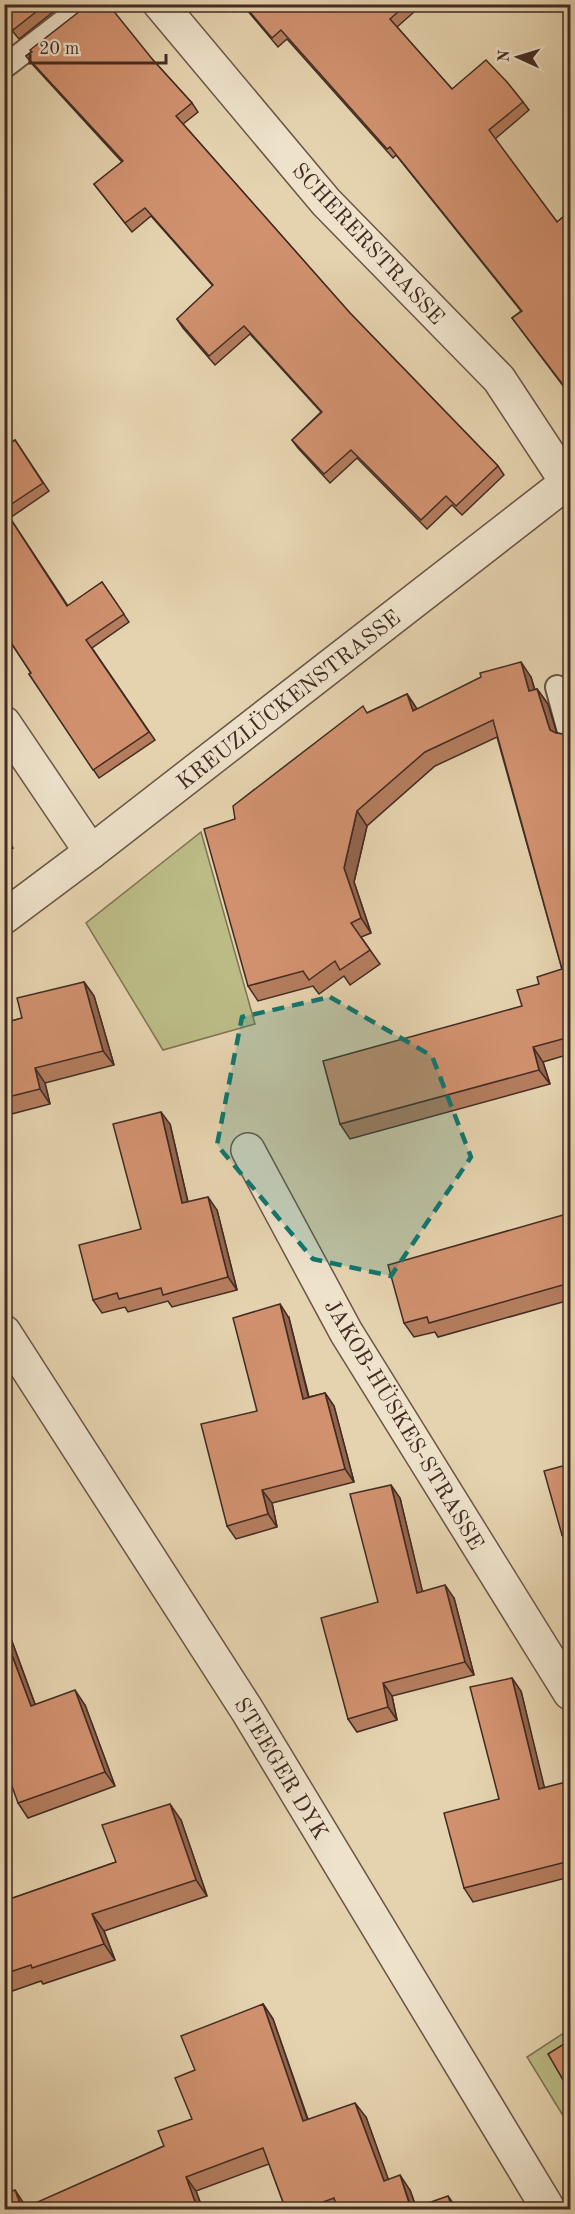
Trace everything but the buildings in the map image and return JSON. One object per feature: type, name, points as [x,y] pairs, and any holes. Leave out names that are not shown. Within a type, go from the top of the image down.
[{"type":"street","name":"SCHERERSTRASSE","points":[[160,4],[326,202],[499,379],[570,483]]},
{"type":"street","name":"KREUZLÜCKENSTRASSE","points":[[4,917],[570,483]]},
{"type":"street","points":[[4,723],[90,852]]},
{"type":"street","name":"JAKOB-HÜSKES-STRASSE","points":[[248,1149],[346,1332],[570,1693]]},
{"type":"street","name":"STEEGER DYK","points":[[4,1332],[247,1710],[549,2210]]},
{"type":"lane","points":[[4,67],[86,4]]},
{"type":"lane","points":[[557,687],[570,735]]},
{"type":"highlighted area","points":[[330,997],[432,1056],[471,1157],[391,1276],[313,1259],[217,1145],[242,1017]]},
{"type":"green space","points":[[201,832],[255,1024],[163,1050],[86,923]]},
{"type":"green space","points":[[570,2029],[570,2127],[527,2057]]}]
